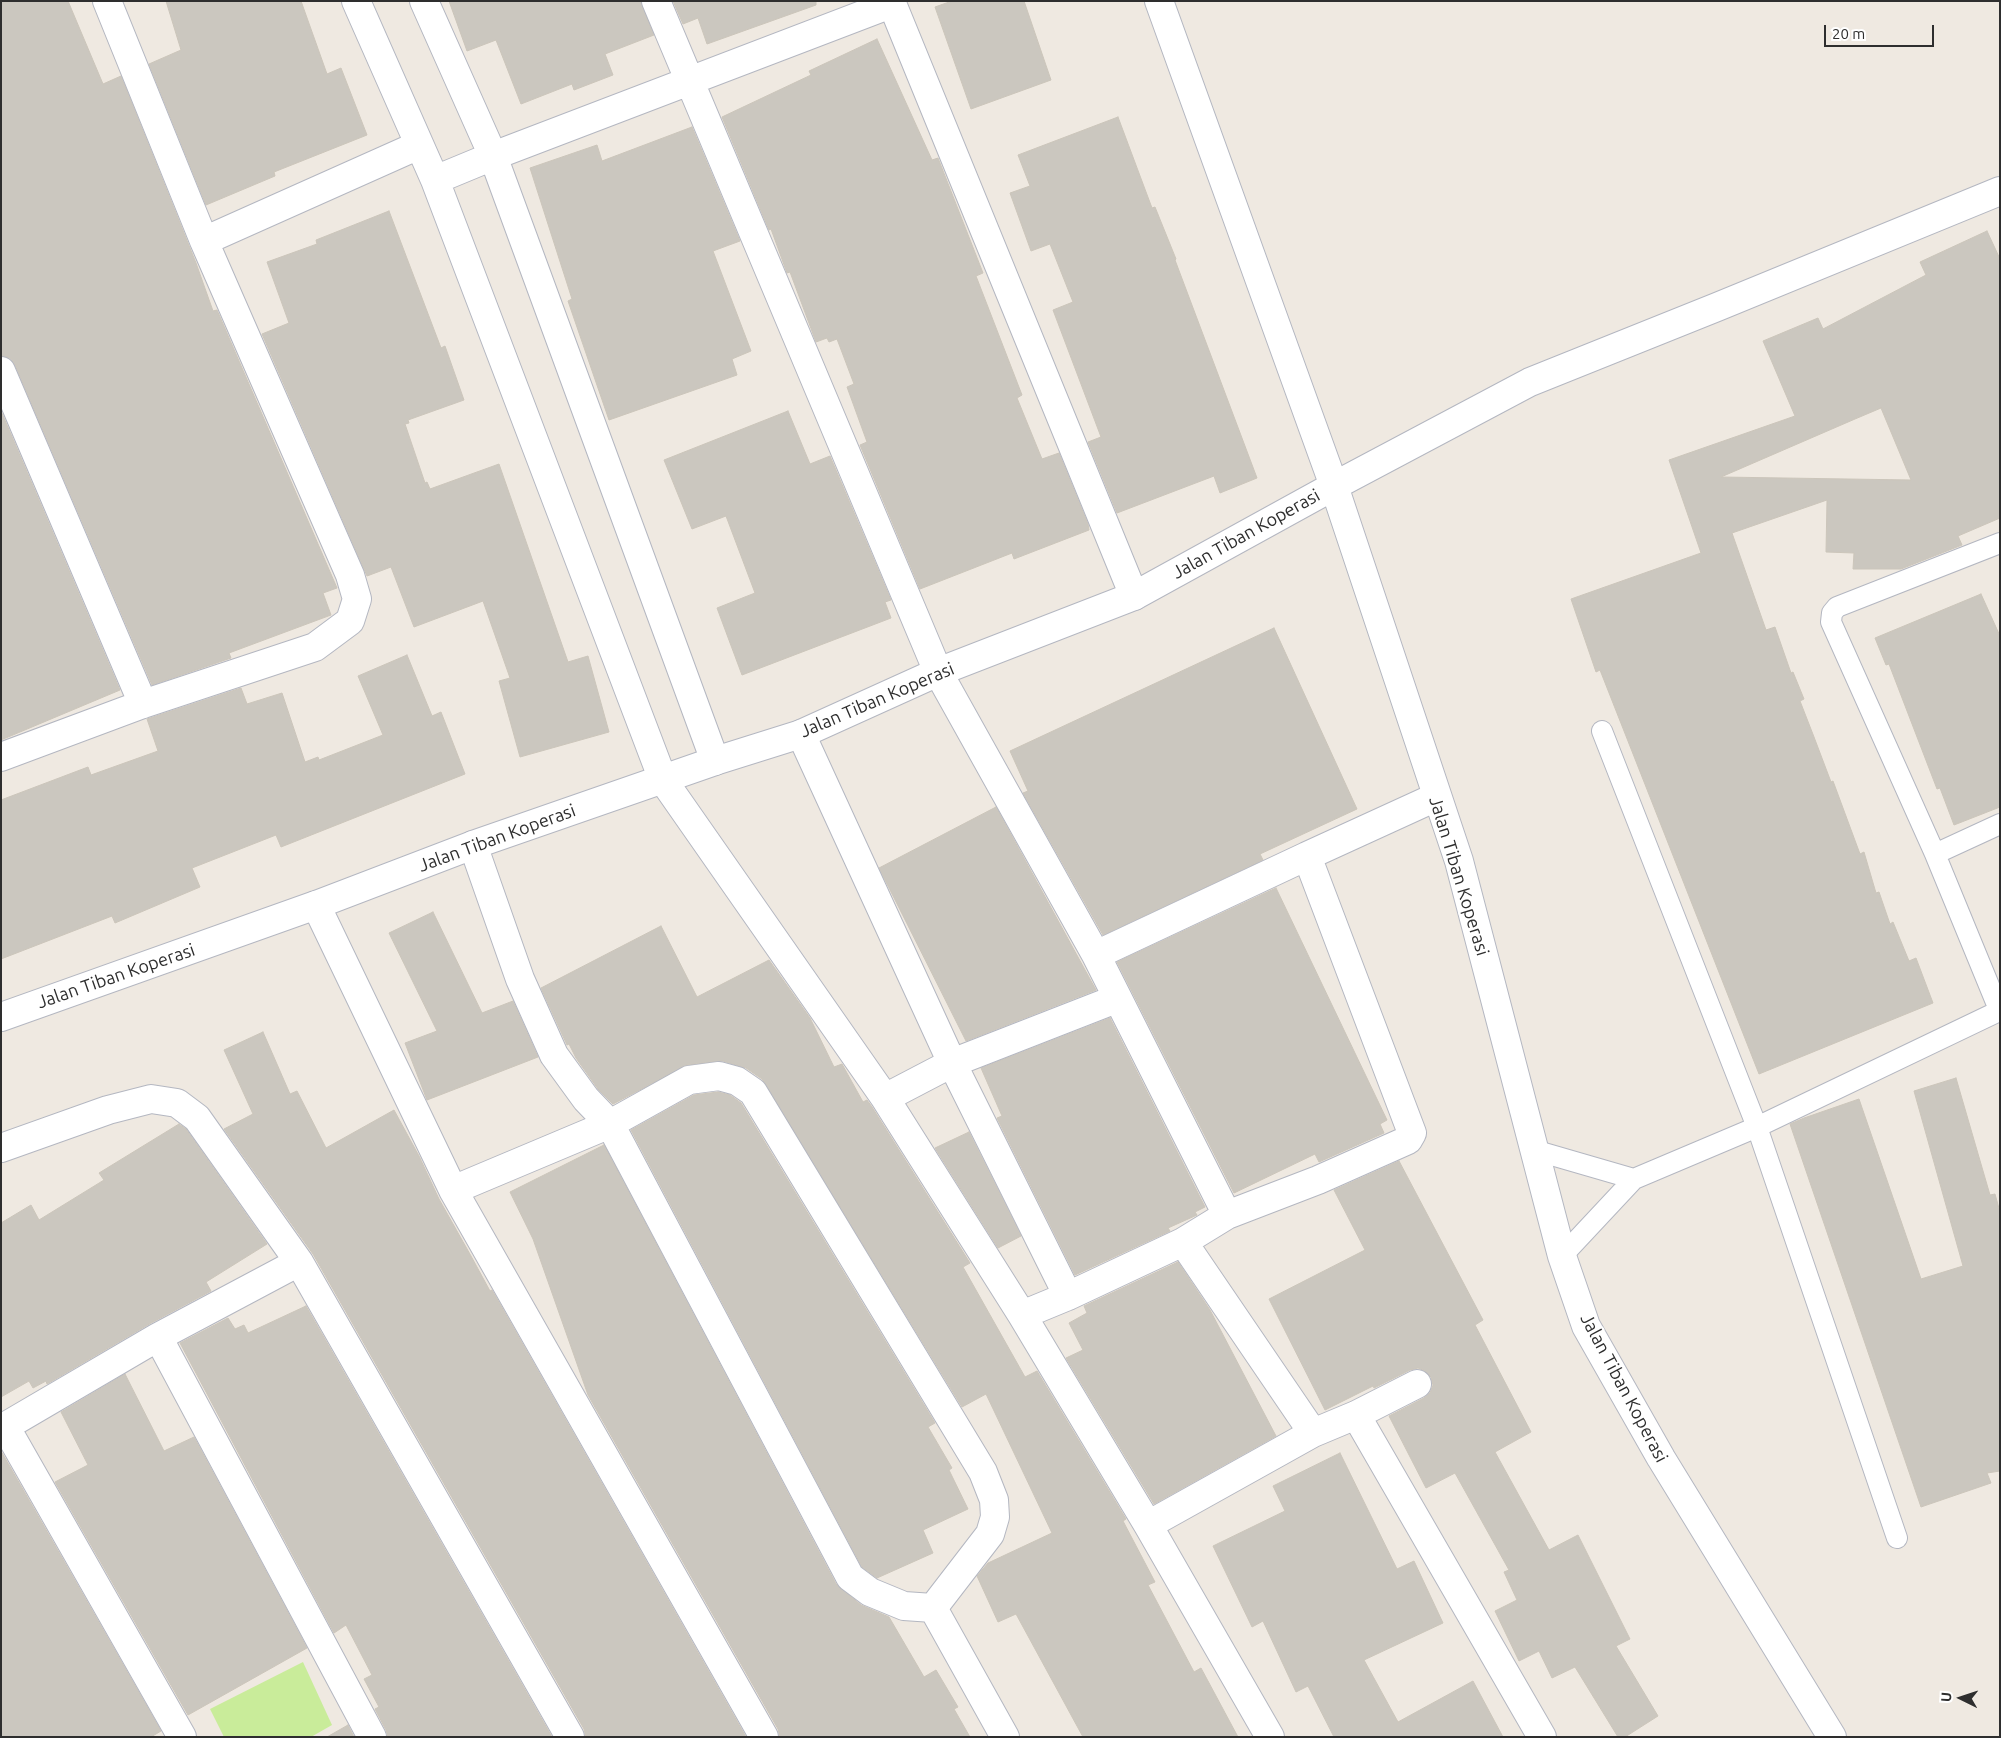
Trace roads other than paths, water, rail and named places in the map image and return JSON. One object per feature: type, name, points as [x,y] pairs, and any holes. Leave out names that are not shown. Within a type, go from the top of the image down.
[{"type":"street","points":[[1,757],[143,704],[315,647],[350,621],[357,599],[350,575],[204,241],[107,1]]},
{"type":"street","points":[[356,1],[435,180],[663,780],[885,1098],[1022,1314],[1148,1525],[1270,1737]]},
{"type":"street","points":[[424,1],[493,156],[715,761]]},
{"type":"street","points":[[656,1],[938,672],[1096,956],[1116,999],[1227,1215]]},
{"type":"street","points":[[1158,1],[1334,486],[1530,382],[2000,191]]},
{"type":"street","points":[[435,180],[891,2],[1134,596]]},
{"type":"street","points":[[204,241],[419,145]]},
{"type":"street","points":[[1,371],[143,704]]},
{"type":"street","name":"Jalan Tiban Koperasi","points":[[1,1017],[316,905],[473,845],[715,761],[801,734],[938,672],[1134,596],[1334,486],[1459,862],[1562,1256],[1586,1326],[1661,1458],[1832,1737]]},
{"type":"street","points":[[801,734],[952,1063],[1068,1296]]},
{"type":"street","points":[[1096,956],[1436,796]]},
{"type":"street","points":[[473,845],[520,979],[554,1055],[586,1099],[610,1124],[850,1577],[870,1592],[904,1606],[933,1608]]},
{"type":"street","points":[[1022,1314],[1068,1296],[1183,1242],[1227,1215],[1318,1180],[1408,1140],[1412,1133],[1307,856]]},
{"type":"street","points":[[316,905],[453,1190],[764,1737]]},
{"type":"street","points":[[885,1098],[952,1063],[1116,999]]},
{"type":"street","points":[[453,1190],[610,1124],[689,1080],[719,1076],[737,1080],[753,1092],[983,1472],[994,1500],[995,1518],[990,1534],[933,1608]]},
{"type":"street","points":[[1,1148],[108,1110],[151,1099],[177,1103],[197,1118],[299,1262],[570,1737]]},
{"type":"street","points":[[1183,1242],[1313,1433]]},
{"type":"street","points":[[182,1737],[3,1427],[158,1336],[299,1262]]},
{"type":"street","points":[[158,1336],[372,1737]]},
{"type":"street","points":[[1148,1525],[1313,1433],[1356,1415],[1416,1384]]},
{"type":"street","points":[[1356,1415],[1542,1737]]},
{"type":"street","points":[[933,1608],[1005,1737]]},
{"type":"lane","points":[[1562,1256],[1634,1180],[1757,1127],[2000,1011],[1935,854],[1831,622],[1832,613],[1837,607],[2000,543]]},
{"type":"lane","points":[[1602,731],[1757,1127],[1897,1538]]},
{"type":"lane","points":[[1935,854],[2000,824]]},
{"type":"lane","points":[[1534,1150],[1634,1180]]}]
